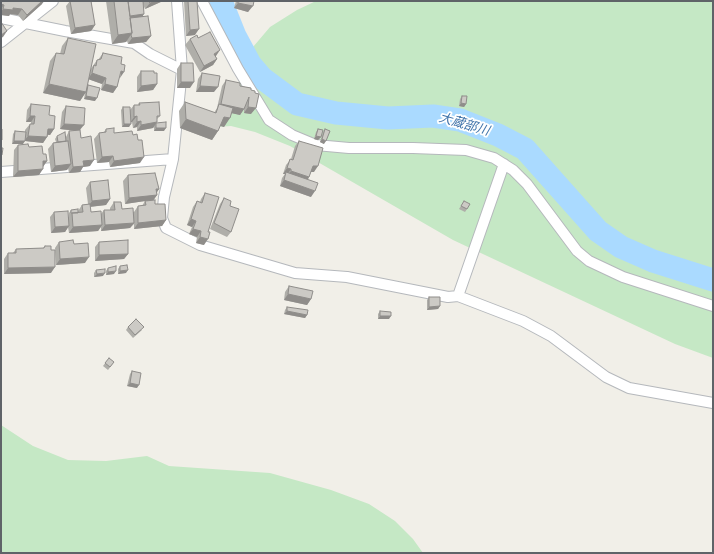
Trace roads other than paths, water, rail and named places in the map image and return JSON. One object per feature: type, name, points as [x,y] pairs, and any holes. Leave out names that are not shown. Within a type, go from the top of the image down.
[{"type":"street","points":[[1,42],[53,1]]},
{"type":"street","points":[[178,1],[182,70],[173,159],[164,197],[162,218],[166,228],[200,245],[295,273],[347,277],[448,297],[458,296],[523,321],[551,336],[606,377],[629,388],[713,403]]},
{"type":"street","points":[[202,1],[238,69],[269,120],[292,135],[316,145],[343,148],[466,150],[494,158],[512,170],[527,184],[577,250],[589,261],[623,277],[713,306]]},
{"type":"street","points":[[1,18],[134,43],[150,54],[182,70]]},
{"type":"street","points":[[1,172],[173,159]]},
{"type":"street","points":[[458,296],[504,164]]},
{"type":"waterway","name":"大蔵部川","points":[[221,1],[235,36],[250,64],[262,78],[297,104],[336,113],[388,118],[433,116],[460,120],[498,135],[525,149],[598,231],[621,247],[653,261],[713,280]]}]
